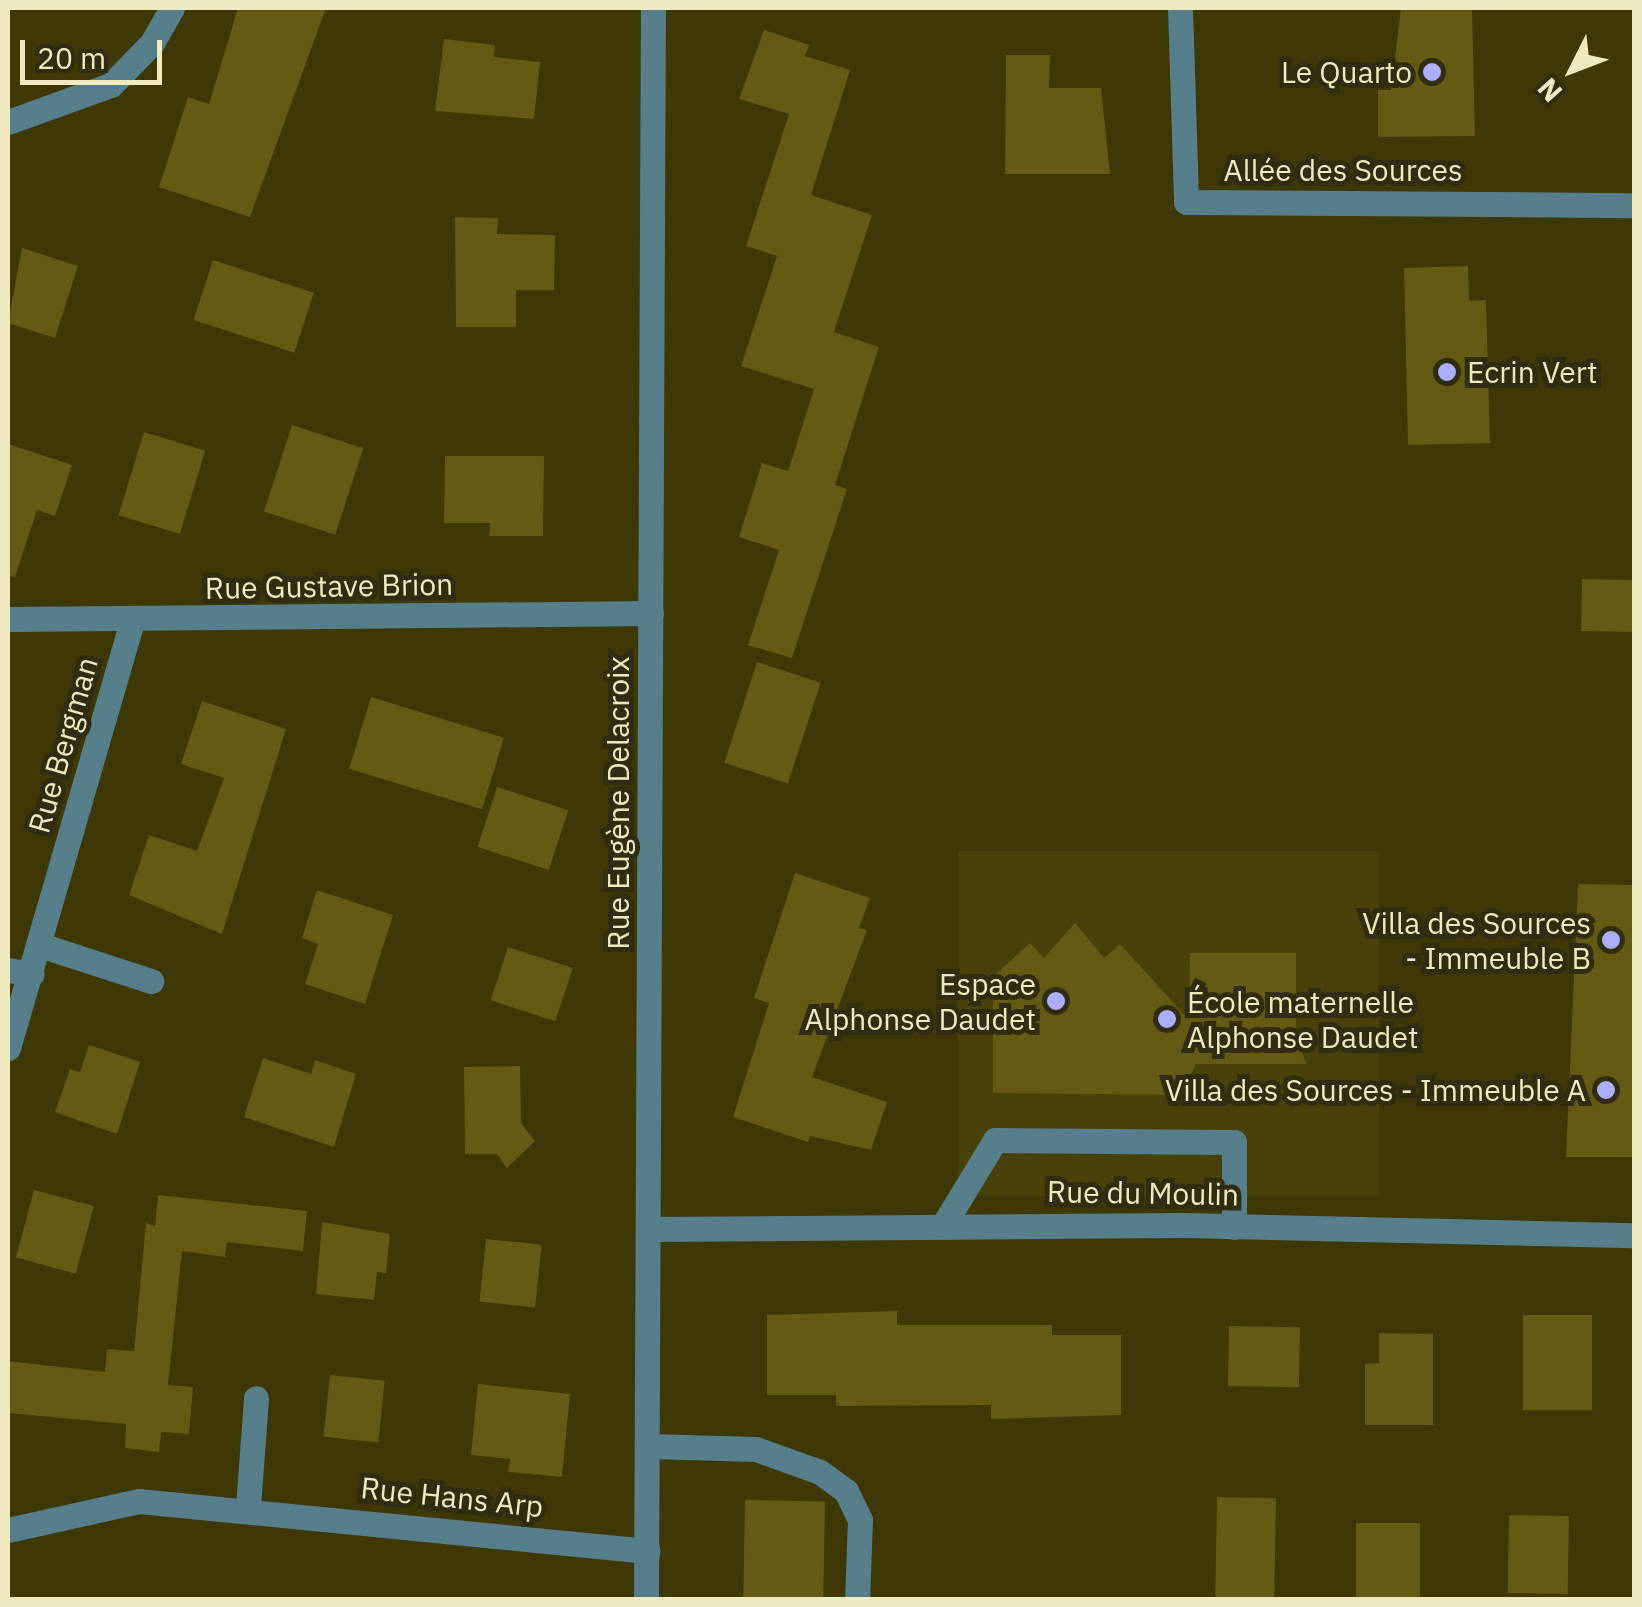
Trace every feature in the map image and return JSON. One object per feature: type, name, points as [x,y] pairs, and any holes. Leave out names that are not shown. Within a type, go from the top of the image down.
[{"type":"street","points":[[8,122],[111,85],[152,43],[172,8]]},
{"type":"street","name":"Rue Eugène Delacroix","points":[[646,1600],[653,8]]},
{"type":"street","name":"Allée des Sources","points":[[1180,8],[1186,202],[1634,205]]},
{"type":"street","name":"Rue Gustave Brion","points":[[8,619],[651,614]]},
{"type":"street","name":"Rue Bergman","points":[[8,1048],[20,972],[40,945],[132,621]]},
{"type":"street","points":[[40,945],[151,980]]},
{"type":"street","points":[[944,1224],[994,1140],[1234,1142],[1234,1226]]},
{"type":"street","name":"Rue du Moulin","points":[[650,1229],[944,1224],[1234,1226],[1634,1236]]},
{"type":"street","points":[[248,1507],[256,1398]]},
{"type":"street","points":[[649,1446],[756,1449],[820,1472],[846,1491],[860,1520],[857,1600]]},
{"type":"street","name":"Rue Hans Arp","points":[[8,1530],[139,1501],[248,1507],[648,1551]]},
{"type":"shaded area","name":"École maternelle Alphonse Daudet","points":[[958,851],[1379,851],[1379,1196],[958,1196]]},
{"type":"building","points":[[238,8],[326,8],[250,217],[159,187],[188,97],[209,104]]},
{"type":"building","name":"Le Quarto","points":[[1401,8],[1472,8],[1475,136],[1378,137],[1378,90],[1391,90]]},
{"type":"building","points":[[764,30],[809,45],[805,56],[850,70],[811,195],[872,215],[834,332],[879,347],[835,485],[847,489],[792,658],[748,645],[779,550],[739,537],[762,463],[788,471],[814,389],[741,366],[777,256],[746,246],[789,114],[739,99]]},
{"type":"building","points":[[444,39],[495,45],[494,57],[540,62],[534,119],[435,111]]},
{"type":"building","points":[[1006,55],[1050,55],[1049,88],[1101,88],[1110,174],[1005,174]]},
{"type":"building","points":[[455,217],[498,218],[497,234],[555,235],[554,290],[516,290],[516,327],[456,327]]},
{"type":"building","points":[[22,248],[78,266],[55,338],[8,323]]},
{"type":"building","points":[[213,260],[314,293],[294,353],[194,320]]},
{"type":"building","name":"Ecrin Vert","points":[[1468,266],[1469,301],[1486,300],[1490,443],[1408,445],[1404,268]]},
{"type":"building","points":[[292,425],[363,448],[335,535],[264,512]]},
{"type":"building","points":[[144,432],[205,451],[180,534],[119,515]]},
{"type":"building","points":[[8,444],[72,465],[55,516],[37,510],[15,577],[8,576]]},
{"type":"building","points":[[445,456],[544,456],[543,536],[489,536],[490,523],[444,523]]},
{"type":"building","points":[[1582,579],[1634,580],[1633,632],[1581,631]]},
{"type":"building","points":[[757,662],[821,683],[788,784],[724,763]]},
{"type":"building","points":[[371,697],[504,738],[482,809],[349,769]]},
{"type":"building","points":[[202,701],[286,729],[222,934],[129,895],[149,835],[197,851],[224,778],[181,764]]},
{"type":"building","points":[[497,787],[568,810],[549,870],[478,847]]},
{"type":"building","points":[[795,873],[870,898],[859,928],[867,930],[812,1077],[887,1102],[871,1150],[810,1136],[808,1142],[733,1117],[769,1003],[754,998]]},
{"type":"building","points":[[1578,884],[1634,885],[1634,1157],[1566,1157]]},
{"type":"building","points":[[317,890],[393,915],[365,1004],[305,984],[318,944],[302,938]]},
{"type":"building","name":"Espace Alphonse Daudet","points":[[1075,923],[1104,958],[1120,944],[1189,1020],[1190,953],[1296,953],[1296,1032],[1306,1064],[1196,1064],[1181,1095],[993,1093],[993,977],[1030,943],[1044,958]]},
{"type":"building","points":[[508,947],[573,968],[555,1021],[491,1000]]},
{"type":"building","points":[[89,1045],[140,1062],[117,1134],[55,1112],[70,1069],[80,1072]]},
{"type":"building","points":[[263,1058],[311,1074],[315,1060],[356,1074],[334,1147],[244,1117]]},
{"type":"building","points":[[520,1066],[521,1123],[535,1141],[507,1168],[497,1154],[465,1154],[464,1067]]},
{"type":"building","points":[[34,1190],[94,1206],[76,1274],[16,1258]]},
{"type":"building","points":[[158,1195],[307,1211],[303,1251],[227,1242],[225,1257],[182,1251],[168,1385],[193,1387],[189,1434],[161,1432],[159,1452],[125,1448],[126,1424],[8,1413],[8,1361],[105,1372],[107,1349],[134,1351],[146,1223],[155,1226]]},
{"type":"building","points":[[322,1222],[390,1234],[386,1273],[377,1272],[374,1300],[316,1294]]},
{"type":"building","points":[[486,1239],[542,1245],[535,1308],[479,1302]]},
{"type":"building","points":[[897,1311],[897,1325],[1052,1325],[1052,1335],[1121,1335],[1121,1415],[991,1419],[991,1405],[836,1406],[836,1395],[767,1395],[767,1315]]},
{"type":"building","points":[[1523,1315],[1592,1315],[1592,1410],[1523,1410]]},
{"type":"building","points":[[1229,1326],[1300,1327],[1299,1387],[1228,1386]]},
{"type":"building","points":[[1379,1333],[1433,1334],[1433,1425],[1365,1425],[1365,1364],[1379,1363]]},
{"type":"building","points":[[330,1375],[385,1381],[378,1442],[324,1437]]},
{"type":"building","points":[[478,1384],[570,1394],[562,1477],[508,1472],[510,1459],[471,1455]]},
{"type":"building","points":[[1217,1497],[1276,1498],[1274,1600],[1215,1600]]},
{"type":"building","points":[[745,1500],[825,1501],[823,1600],[743,1600]]},
{"type":"building","points":[[1509,1515],[1569,1516],[1568,1594],[1508,1593]]},
{"type":"building","points":[[1356,1523],[1420,1523],[1420,1600],[1356,1600]]},
{"type":"place","name":"Le Quarto","points":[[1432,72]]},
{"type":"place","name":"Ecrin Vert","points":[[1447,372]]},
{"type":"place","name":"Villa des Sources - Immeuble B","points":[[1611,940]]},
{"type":"place","name":"Espace Alphonse Daudet","points":[[1056,1001]]},
{"type":"place","name":"École maternelle Alphonse Daudet","points":[[1167,1019]]},
{"type":"place","name":"Villa des Sources - Immeuble A","points":[[1606,1090]]}]
